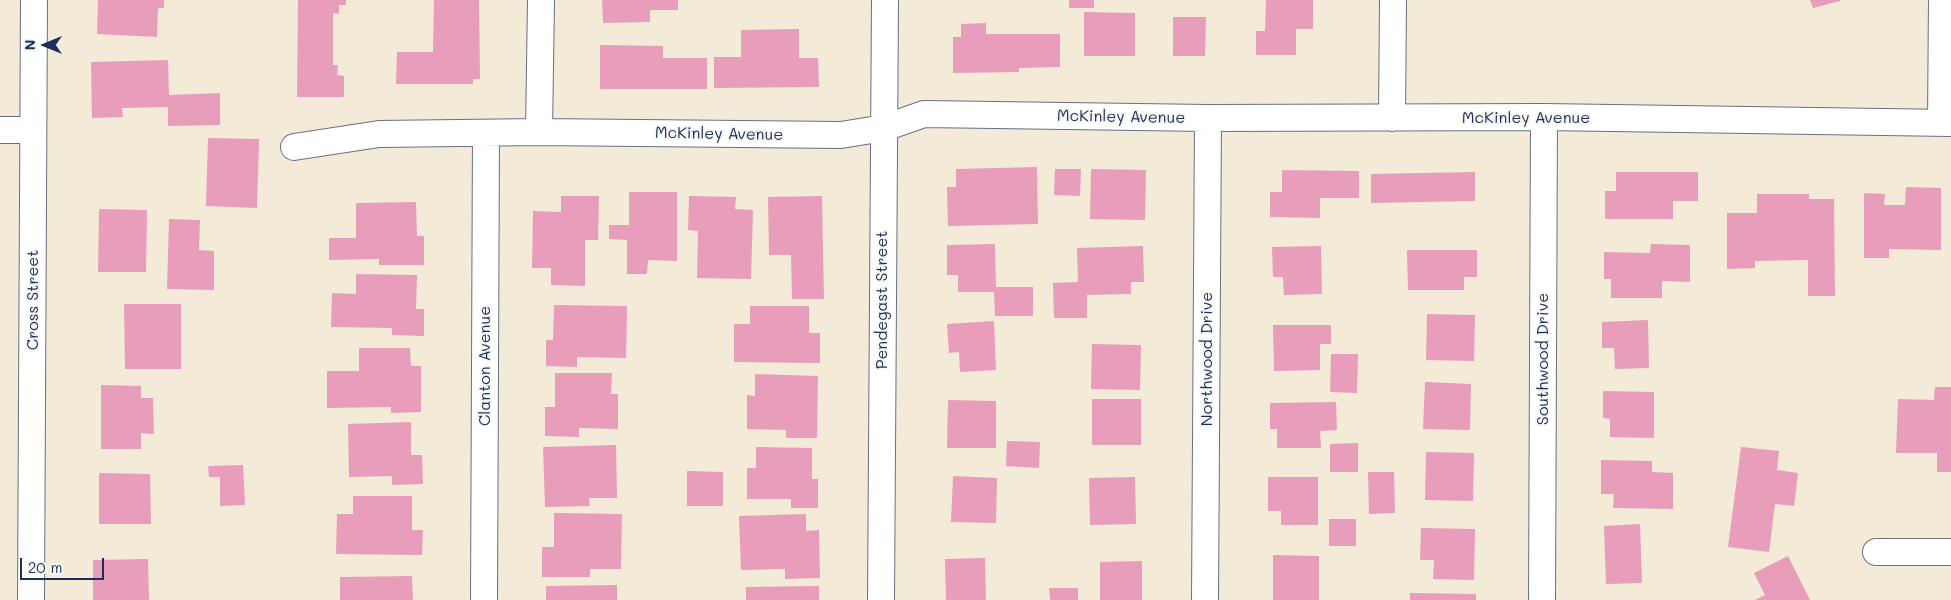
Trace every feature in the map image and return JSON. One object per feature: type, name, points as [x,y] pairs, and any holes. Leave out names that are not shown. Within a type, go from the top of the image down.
[{"type":"street","name":"Cross Street","points":[[31,600],[34,0]]},
{"type":"street","points":[[539,132],[541,0]]},
{"type":"street","name":"Pendegast Street","points":[[880,600],[885,0]]},
{"type":"street","points":[[1392,118],[1393,0]]},
{"type":"street","points":[[1942,0],[1946,123]]},
{"type":"street","name":"McKinley Avenue","points":[[294,148],[379,134],[539,132],[841,135],[884,128],[924,114],[1208,118],[1544,117],[1946,123]]},
{"type":"street","name":"Southwood Drive","points":[[1542,600],[1544,117]]},
{"type":"street","name":"Northwood Drive","points":[[1205,600],[1208,118]]},
{"type":"street","points":[[0,130],[33,130]]},
{"type":"street","name":"Clanton Avenue","points":[[484,600],[486,133]]},
{"type":"street","points":[[1876,552],[1951,552]]},
{"type":"building","points":[[98,0],[164,0],[164,8],[158,8],[157,37],[97,34]]},
{"type":"building","points":[[298,0],[346,0],[346,5],[339,5],[339,14],[333,13],[333,65],[338,65],[337,75],[344,76],[344,97],[297,97]]},
{"type":"building","points":[[434,0],[479,0],[480,79],[473,79],[473,84],[396,84],[397,52],[433,52]]},
{"type":"building","points":[[602,0],[678,0],[678,10],[650,10],[650,22],[603,23]]},
{"type":"building","points":[[1069,0],[1094,0],[1094,8],[1069,8]]},
{"type":"building","points":[[1266,0],[1313,0],[1313,29],[1296,29],[1296,55],[1256,55],[1256,31],[1265,31]]},
{"type":"building","points":[[1810,0],[1840,0],[1840,1],[1813,8]]},
{"type":"building","points":[[1084,12],[1135,13],[1135,56],[1084,56]]},
{"type":"building","points":[[1173,17],[1206,17],[1205,56],[1173,56]]},
{"type":"building","points":[[986,23],[986,34],[1060,34],[1060,67],[1019,68],[1019,72],[953,73],[953,37],[961,37],[961,24]]},
{"type":"building","points":[[799,29],[799,58],[818,58],[819,87],[714,88],[714,57],[741,57],[741,30]]},
{"type":"building","points":[[600,45],[663,46],[663,58],[707,58],[707,89],[600,89]]},
{"type":"building","points":[[168,60],[169,95],[220,93],[220,125],[168,126],[168,107],[122,108],[123,117],[92,118],[91,62]]},
{"type":"building","points":[[208,138],[259,139],[257,208],[206,206]]},
{"type":"building","points":[[1037,167],[1038,224],[948,226],[947,187],[956,187],[956,169]]},
{"type":"building","points":[[1055,169],[1081,169],[1080,196],[1054,195]]},
{"type":"building","points":[[1091,169],[1146,170],[1145,220],[1090,219]]},
{"type":"building","points":[[1282,170],[1359,171],[1359,198],[1320,198],[1320,218],[1270,217],[1270,192],[1282,192]]},
{"type":"building","points":[[1475,172],[1475,201],[1371,203],[1371,174]]},
{"type":"building","points":[[1616,172],[1698,172],[1698,201],[1673,201],[1673,219],[1605,219],[1605,191],[1616,191]]},
{"type":"building","points":[[1906,187],[1941,188],[1941,250],[1889,249],[1889,258],[1864,258],[1864,193],[1885,194],[1884,205],[1905,205]]},
{"type":"building","points":[[629,192],[677,192],[677,261],[648,260],[647,274],[627,274],[627,240],[609,239],[609,225],[629,225]]},
{"type":"building","points":[[1757,194],[1809,194],[1809,199],[1834,199],[1835,296],[1808,296],[1808,260],[1755,261],[1755,268],[1727,269],[1727,213],[1757,213]]},
{"type":"building","points":[[561,196],[599,196],[598,240],[585,240],[585,286],[551,285],[551,268],[532,268],[533,211],[561,212]]},
{"type":"building","points":[[689,196],[736,197],[735,209],[753,210],[751,279],[697,278],[698,231],[688,230]]},
{"type":"building","points":[[822,196],[824,299],[792,299],[791,255],[769,255],[768,197]]},
{"type":"building","points":[[416,202],[417,236],[424,236],[424,265],[379,265],[379,259],[329,260],[329,238],[356,238],[356,203]]},
{"type":"building","points":[[99,209],[147,210],[146,272],[98,272]]},
{"type":"building","points":[[169,219],[200,220],[199,250],[214,251],[214,290],[167,289]]},
{"type":"building","points":[[995,244],[996,287],[1033,287],[1033,316],[995,316],[994,292],[958,292],[958,275],[947,275],[947,245]]},
{"type":"building","points":[[1651,244],[1690,245],[1690,282],[1662,281],[1662,298],[1611,298],[1611,279],[1604,279],[1604,252],[1650,253]]},
{"type":"building","points":[[1143,246],[1144,282],[1131,282],[1131,294],[1087,295],[1087,318],[1054,318],[1053,283],[1078,282],[1077,248]]},
{"type":"building","points":[[1321,246],[1322,294],[1284,295],[1283,277],[1273,277],[1272,247]]},
{"type":"building","points":[[1407,250],[1477,250],[1477,277],[1464,277],[1464,290],[1408,290]]},
{"type":"building","points":[[356,274],[417,275],[416,309],[424,309],[424,336],[392,335],[392,328],[331,327],[332,293],[356,294]]},
{"type":"building","points":[[124,304],[181,304],[181,369],[125,369]]},
{"type":"building","points":[[554,305],[627,306],[626,358],[577,357],[577,367],[546,366],[546,340],[553,340]]},
{"type":"building","points":[[750,306],[809,306],[809,333],[820,333],[820,363],[734,362],[734,324],[750,324]]},
{"type":"building","points":[[1427,314],[1475,315],[1474,361],[1426,360]]},
{"type":"building","points":[[1648,320],[1649,368],[1615,369],[1614,348],[1602,348],[1602,322]]},
{"type":"building","points":[[994,321],[996,370],[960,372],[959,352],[949,353],[947,324]]},
{"type":"building","points":[[1273,325],[1331,325],[1331,344],[1320,344],[1320,370],[1274,371]]},
{"type":"building","points":[[1092,344],[1141,345],[1140,390],[1091,389]]},
{"type":"building","points":[[359,348],[410,348],[411,366],[421,366],[421,412],[391,413],[391,407],[327,408],[327,371],[359,371]]},
{"type":"building","points":[[1331,354],[1358,354],[1357,393],[1330,392]]},
{"type":"building","points":[[555,373],[612,373],[611,394],[618,394],[618,429],[579,428],[579,437],[545,436],[545,407],[555,407]]},
{"type":"building","points":[[755,374],[818,376],[817,438],[786,438],[786,430],[747,429],[747,395],[755,396]]},
{"type":"building","points":[[1425,382],[1471,384],[1470,430],[1423,429]]},
{"type":"building","points":[[101,385],[141,386],[141,398],[153,398],[154,434],[141,433],[141,449],[101,449]]},
{"type":"building","points":[[1935,387],[1951,387],[1951,472],[1937,472],[1937,453],[1896,453],[1898,399],[1934,400]]},
{"type":"building","points":[[1603,391],[1654,392],[1654,438],[1610,437],[1610,419],[1603,418]]},
{"type":"building","points":[[1092,399],[1141,399],[1141,445],[1092,445]]},
{"type":"building","points":[[948,400],[996,401],[996,448],[947,448]]},
{"type":"building","points":[[1336,402],[1337,430],[1320,431],[1321,448],[1277,448],[1277,429],[1270,429],[1270,403]]},
{"type":"building","points":[[411,422],[411,455],[422,455],[423,484],[392,485],[392,476],[349,477],[348,424]]},
{"type":"building","points":[[1007,441],[1040,442],[1039,468],[1006,466]]},
{"type":"building","points":[[1358,443],[1358,472],[1330,472],[1330,444]]},
{"type":"building","points":[[616,445],[617,498],[589,498],[590,506],[545,507],[543,447]]},
{"type":"building","points":[[756,447],[812,448],[812,479],[818,479],[818,508],[791,508],[791,499],[747,499],[747,468],[756,468]]},
{"type":"building","points":[[1741,447],[1779,451],[1777,470],[1798,473],[1794,506],[1775,504],[1769,552],[1728,547]]},
{"type":"building","points":[[1426,452],[1474,453],[1473,501],[1425,500]]},
{"type":"building","points":[[1601,460],[1652,461],[1652,472],[1673,473],[1673,509],[1613,508],[1614,494],[1601,494]]},
{"type":"building","points":[[243,465],[245,505],[220,506],[220,477],[209,477],[208,466]]},
{"type":"building","points":[[687,471],[723,472],[723,506],[687,506]]},
{"type":"building","points":[[1368,472],[1394,472],[1395,513],[1369,514]]},
{"type":"building","points":[[99,473],[150,474],[151,524],[99,524]]},
{"type":"building","points":[[953,476],[997,478],[996,523],[951,522]]},
{"type":"building","points":[[1135,477],[1136,524],[1090,525],[1089,478]]},
{"type":"building","points":[[1268,477],[1318,477],[1318,525],[1281,525],[1281,511],[1268,511]]},
{"type":"building","points":[[353,496],[412,496],[412,530],[423,530],[422,555],[336,554],[337,514],[353,514]]},
{"type":"building","points":[[554,513],[622,514],[621,569],[590,569],[590,577],[542,577],[542,547],[554,547]]},
{"type":"building","points":[[806,514],[806,531],[819,530],[820,578],[785,579],[785,569],[741,570],[739,516]]},
{"type":"building","points":[[1329,519],[1356,519],[1356,546],[1329,546]]},
{"type":"building","points":[[1640,524],[1642,583],[1606,584],[1604,526]]},
{"type":"building","points":[[1421,528],[1475,529],[1474,580],[1433,579],[1434,560],[1420,560]]},
{"type":"building","points":[[1273,555],[1319,556],[1319,600],[1273,600]]},
{"type":"building","points":[[1788,556],[1810,600],[1755,600],[1765,595],[1754,573]]},
{"type":"building","points":[[985,558],[986,600],[946,600],[945,559]]},
{"type":"building","points":[[148,559],[149,600],[93,600],[93,560]]},
{"type":"building","points":[[1142,561],[1142,600],[1100,600],[1100,562]]},
{"type":"building","points":[[412,576],[413,600],[340,600],[340,577]]},
{"type":"building","points":[[617,585],[617,600],[546,600],[546,586]]},
{"type":"building","points":[[819,586],[819,600],[746,600],[746,587]]},
{"type":"building","points":[[1049,588],[1078,588],[1078,600],[1050,600]]},
{"type":"building","points":[[1410,593],[1476,594],[1476,600],[1410,600]]}]
